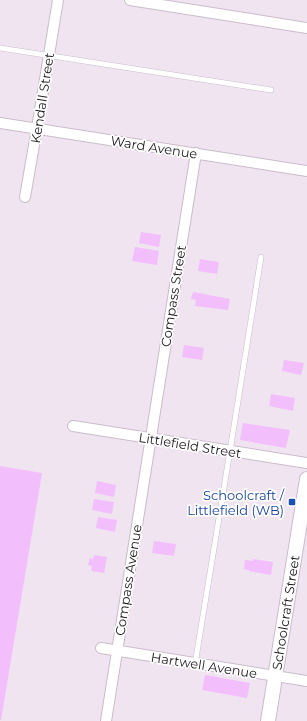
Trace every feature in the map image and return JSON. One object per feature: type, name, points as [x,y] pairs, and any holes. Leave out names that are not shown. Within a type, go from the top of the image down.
[{"type":"street","name":"Kendall Street","points":[[25,197],[58,0]]},
{"type":"street","points":[[130,0],[307,28]]},
{"type":"street","name":"Ward Avenue","points":[[0,123],[307,171]]},
{"type":"street","name":"Compass Street","points":[[150,439],[196,153]]},
{"type":"street","name":"Littlefield Street","points":[[73,426],[307,463]]},
{"type":"street","name":"Compass Avenue","points":[[106,721],[150,439]]},
{"type":"street","name":"Schoolcraft Street","points":[[268,721],[307,479]]},
{"type":"street","name":"Hartwell Avenue","points":[[101,648],[307,681]]},
{"type":"lane","points":[[0,48],[270,90]]},
{"type":"lane","points":[[195,664],[261,257]]},
{"type":"building","points":[[141,232],[161,235],[159,247],[139,243]]},
{"type":"building","points":[[135,247],[159,251],[157,265],[132,261]]},
{"type":"building","points":[[200,259],[219,262],[217,274],[198,271]]},
{"type":"building","points":[[193,292],[230,299],[228,310],[195,306],[196,300],[191,299]]},
{"type":"building","points":[[184,345],[204,348],[202,360],[182,357]]},
{"type":"building","points":[[284,360],[304,363],[301,375],[282,371]]},
{"type":"building","points":[[271,394],[295,398],[293,411],[269,406]]},
{"type":"building","points":[[243,423],[290,430],[286,448],[240,440]]},
{"type":"building","points":[[0,466],[42,473],[1,720],[0,720]]},
{"type":"building","points":[[97,481],[116,485],[114,497],[95,493]]},
{"type":"building","points":[[94,499],[114,502],[112,514],[92,510]]},
{"type":"building","points":[[98,517],[117,520],[115,532],[96,528]]},
{"type":"building","points":[[154,541],[176,544],[174,556],[152,553]]},
{"type":"building","points":[[94,555],[107,557],[104,573],[91,571],[92,566],[88,565],[90,558],[93,559]]},
{"type":"building","points":[[253,559],[273,562],[271,575],[244,569],[245,560],[253,561]]},
{"type":"building","points":[[205,675],[250,683],[247,698],[202,690]]},
{"type":"place","name":"Schoolcraft / Littlefield (WB)","points":[[292,502]]}]
